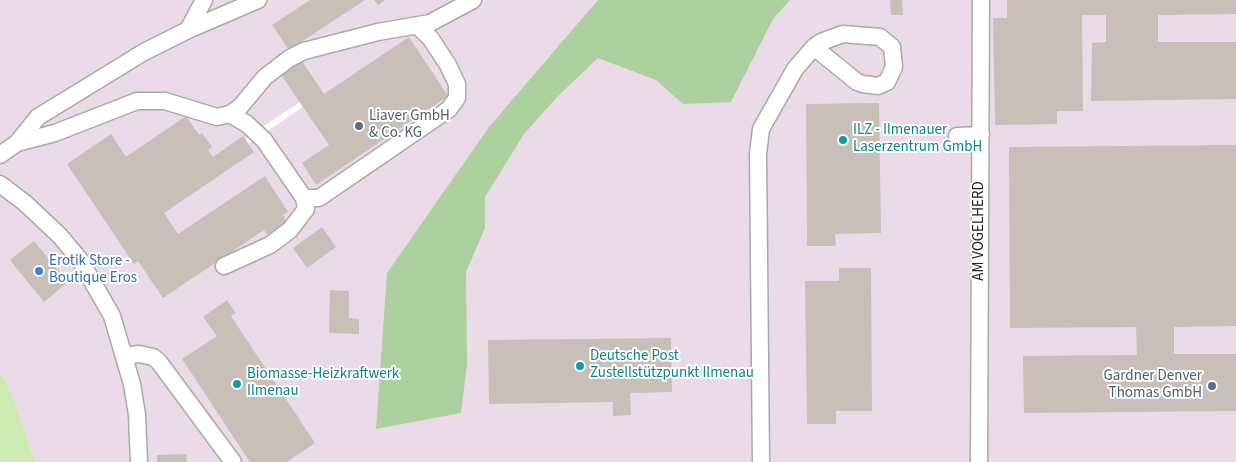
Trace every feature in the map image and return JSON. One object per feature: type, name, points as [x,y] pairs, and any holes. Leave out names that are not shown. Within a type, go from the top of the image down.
[{"type":"street","points":[[188,30],[204,0]]},
{"type":"street","points":[[0,155],[17,143],[38,117],[144,52],[188,30],[258,0]]},
{"type":"street","points":[[17,143],[48,135],[137,101],[165,101],[217,117],[230,114],[240,107],[265,77],[304,51],[378,32],[418,26],[441,19],[474,0]]},
{"type":"street","name":"AM VOGELHERD","points":[[979,462],[982,0]]},
{"type":"street","points":[[304,198],[319,198],[442,114],[457,98],[457,84],[448,65],[431,39],[418,26]]},
{"type":"street","points":[[761,462],[759,137],[766,119],[794,69],[814,47],[831,37],[843,34],[880,37],[892,48],[894,67],[887,82],[878,86],[863,84],[857,82],[814,47]]},
{"type":"street","points":[[224,266],[270,245],[290,230],[306,209],[304,198],[264,140],[247,124],[230,114]]},
{"type":"street","points":[[957,136],[981,134]]},
{"type":"street","points":[[0,184],[44,219],[80,260],[112,316],[125,356],[137,415],[139,462]]},
{"type":"street","points":[[125,356],[139,354],[153,357],[159,362],[233,462]]},
{"type":"shaded area","points":[[0,0],[1236,0],[1236,462],[35,462],[9,388],[0,374]]},
{"type":"green space","points":[[598,0],[790,0],[773,19],[731,102],[683,104],[656,80],[598,58],[558,96],[524,134],[485,197],[485,228],[466,272],[467,364],[461,413],[376,429],[387,273],[489,127]]},
{"type":"green space","points":[[0,374],[9,388],[35,462],[0,462]]},
{"type":"pier","points":[[300,102],[303,107],[248,144],[245,139]]},
{"type":"building","points":[[310,0],[365,0],[289,50],[272,25]]},
{"type":"building","points":[[374,0],[385,0],[378,5]]},
{"type":"building","points":[[890,0],[902,0],[903,15],[891,15]]},
{"type":"building","points":[[1007,0],[1236,0],[1236,14],[1158,15],[1158,42],[1236,42],[1236,99],[1091,101],[1092,43],[1106,42],[1106,15],[1082,15],[1083,111],[1057,111],[1057,124],[995,125],[993,18],[1007,18]]},
{"type":"building","name":"Liaver GmbH & Co. KG","points":[[409,37],[448,96],[316,185],[302,163],[329,145],[279,72],[300,58],[324,94]]},
{"type":"building","name":"ILZ - Ilmenauer Laserzentrum GmbH","points":[[879,103],[881,233],[835,234],[836,246],[807,246],[806,104]]},
{"type":"building","points":[[186,116],[199,135],[202,133],[212,147],[208,150],[213,157],[243,136],[254,152],[164,213],[178,234],[265,176],[288,212],[283,215],[287,222],[267,235],[264,230],[163,298],[138,261],[134,264],[67,164],[111,134],[126,157]]},
{"type":"building","points":[[1236,145],[1236,326],[1174,327],[1174,354],[1236,354],[1236,411],[1024,413],[1023,356],[1137,355],[1136,327],[1010,328],[1009,147]]},
{"type":"building","points":[[322,227],[336,247],[307,268],[293,248]]},
{"type":"building","name":"Erotik Store - Boutique Eros","points":[[34,241],[68,282],[44,302],[10,260]]},
{"type":"building","points":[[839,268],[871,268],[872,411],[836,411],[836,424],[807,424],[805,281],[839,281]]},
{"type":"building","points":[[330,290],[349,291],[349,318],[359,319],[359,334],[329,333]]},
{"type":"building","name":"Biomasse-Heizkraftwerk Ilmenau","points":[[227,300],[236,313],[231,316],[315,443],[287,462],[250,462],[182,359],[217,336],[203,317]]},
{"type":"building","name":"Deutsche Post Zustellstützpunkt Ilmenau","points":[[671,338],[672,392],[630,393],[631,415],[613,416],[613,402],[489,404],[488,340]]},
{"type":"building","points":[[186,454],[187,462],[157,462],[157,455]]},
{"type":"place","name":"Liaver GmbH & Co. KG","points":[[359,126]]},
{"type":"place","name":"ILZ - Ilmenauer Laserzentrum GmbH","points":[[843,140]]},
{"type":"place","name":"Erotik Store - Boutique Eros","points":[[39,271]]},
{"type":"place","name":"Deutsche Post Zustellstützpunkt Ilmenau","points":[[580,366]]},
{"type":"place","name":"Biomasse-Heizkraftwerk Ilmenau","points":[[237,384]]},
{"type":"place","name":"Gardner Denver Thomas GmbH","points":[[1212,386]]}]
